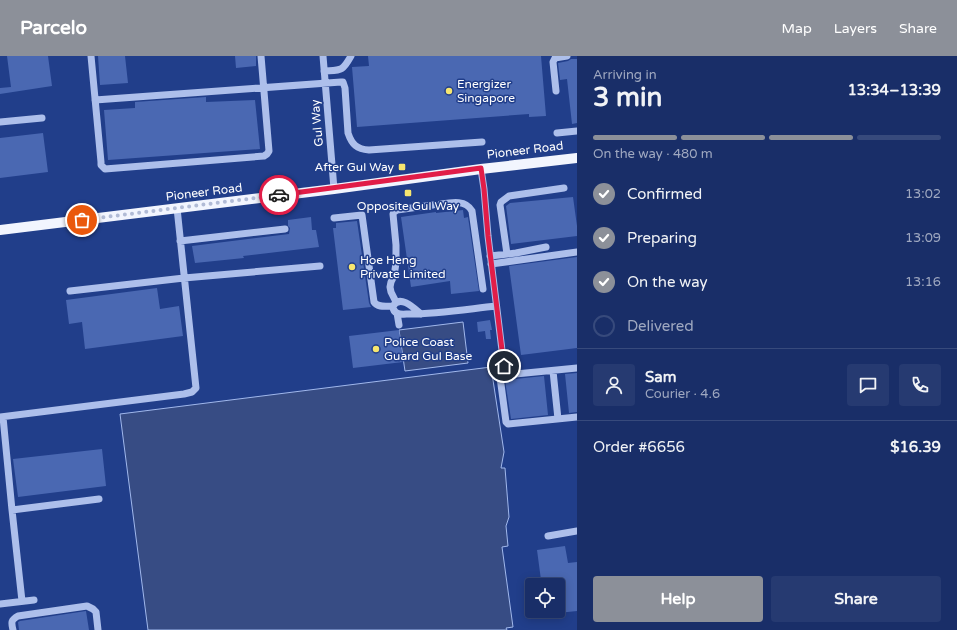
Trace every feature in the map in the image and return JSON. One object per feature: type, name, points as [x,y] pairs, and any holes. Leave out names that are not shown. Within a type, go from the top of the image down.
[{"type":"main road","name":"Pioneer Road","points":[[0,230],[334,189],[481,168],[577,158]]},
{"type":"street","points":[[92,56],[101,165],[105,169],[264,156],[268,154],[269,151],[261,56]]},
{"type":"street","name":"Gul Way","points":[[323,56],[334,189]]},
{"type":"street","points":[[324,71],[341,70],[346,66],[351,56]]},
{"type":"street","points":[[556,91],[553,62],[555,58],[567,56]]},
{"type":"street","points":[[95,100],[343,82],[345,85],[348,133],[355,146],[359,149],[369,150],[482,142]]},
{"type":"street","points":[[0,122],[42,118]]},
{"type":"street","points":[[557,133],[577,131]]},
{"type":"street","points":[[481,168],[496,306],[505,372]]},
{"type":"street","points":[[507,254],[500,205],[501,202],[509,196],[564,188]]},
{"type":"street","points":[[441,204],[451,202],[462,203],[472,211],[483,289]]},
{"type":"street","points":[[398,325],[397,313],[393,309],[394,304],[390,286],[394,276],[396,263],[393,214],[397,210],[433,205]]},
{"type":"street","points":[[22,601],[1,417],[192,392],[196,388],[177,208]]},
{"type":"street","points":[[334,218],[362,215],[375,304],[379,306],[394,304],[400,301],[405,302],[421,314]]},
{"type":"street","points":[[180,241],[285,229]]},
{"type":"street","points":[[476,238],[488,236]]},
{"type":"street","points":[[491,260],[507,254],[546,248]]},
{"type":"street","points":[[491,260],[577,252]]},
{"type":"street","points":[[70,291],[184,278],[320,266]]},
{"type":"street","points":[[397,313],[421,314],[496,306]]},
{"type":"street","points":[[577,368],[553,371],[505,372],[500,378],[506,423],[510,424],[577,417]]},
{"type":"street","points":[[553,371],[558,419]]},
{"type":"street","points":[[12,510],[99,499]]},
{"type":"street","points":[[548,536],[577,531]]},
{"type":"street","points":[[0,604],[34,600]]},
{"type":"street","points":[[12,630],[12,622],[14,618],[18,616],[87,606],[96,612],[98,630]]},
{"type":"water","points":[[463,322],[468,363],[405,371],[399,330]]},
{"type":"water","points":[[491,367],[504,452],[501,468],[505,468],[509,517],[506,526],[508,546],[502,547],[513,627],[506,628],[507,630],[148,630],[120,414]]},
{"type":"building","points":[[7,56],[48,56],[52,86],[0,94],[0,88],[11,87]]},
{"type":"building","points":[[98,56],[125,56],[128,83],[100,85]]},
{"type":"building","points":[[235,56],[256,56],[256,66],[236,68]]},
{"type":"building","name":"Energizer Singapore","points":[[368,56],[541,56],[546,116],[529,117],[529,114],[357,127],[352,67],[369,66]]},
{"type":"building","points":[[571,59],[577,59],[577,123],[572,124],[567,79],[560,80],[558,63]]},
{"type":"building","points":[[206,97],[206,102],[255,100],[260,149],[108,160],[104,110],[135,108],[135,102]]},
{"type":"building","points":[[43,133],[48,172],[0,178],[0,138]]},
{"type":"building","points":[[573,197],[577,236],[511,244],[506,206],[510,203]]},
{"type":"building","points":[[463,210],[464,218],[468,217],[479,291],[451,294],[450,281],[411,287],[401,217]]},
{"type":"building","points":[[311,217],[312,230],[316,230],[319,247],[243,256],[244,258],[195,263],[192,246],[289,234],[290,228],[288,226],[288,220]]},
{"type":"building","name":"Hoe Heng Private Limited","points":[[357,221],[369,303],[371,307],[343,310],[333,228],[336,228],[336,223]]},
{"type":"building","points":[[577,257],[577,348],[521,355],[509,266]]},
{"type":"building","points":[[157,288],[160,309],[179,306],[183,336],[85,349],[82,322],[69,324],[66,300]]},
{"type":"building","points":[[490,320],[492,330],[490,330],[491,339],[486,339],[485,331],[478,332],[477,322]]},
{"type":"building","name":"Police Coast Guard Gul Base","points":[[399,330],[403,362],[353,368],[349,336]]},
{"type":"building","points":[[577,373],[577,412],[569,413],[565,374]]},
{"type":"building","points":[[544,376],[548,415],[511,419],[505,380]]},
{"type":"building","points":[[102,449],[106,486],[18,497],[13,459]]},
{"type":"building","points":[[565,546],[568,563],[577,562],[577,611],[565,612],[565,578],[541,578],[537,550]]},
{"type":"building","points":[[86,611],[89,630],[19,630],[18,622],[20,621]]},
{"type":"way so far","points":[[82,220],[279,195]]},
{"type":"place","name":"Energizer Singapore","points":[[449,91]]},
{"type":"place","name":"After Gul Way","points":[[402,167]]},
{"type":"place","name":"Opposite Gul Way","points":[[408,193]]},
{"type":"place","name":"Hoe Heng Private Limited","points":[[352,267]]},
{"type":"place","name":"Police Coast Guard Gul Base","points":[[376,349]]},
{"type":"route","points":[[279,195],[334,189],[481,168],[504,366]]}]
